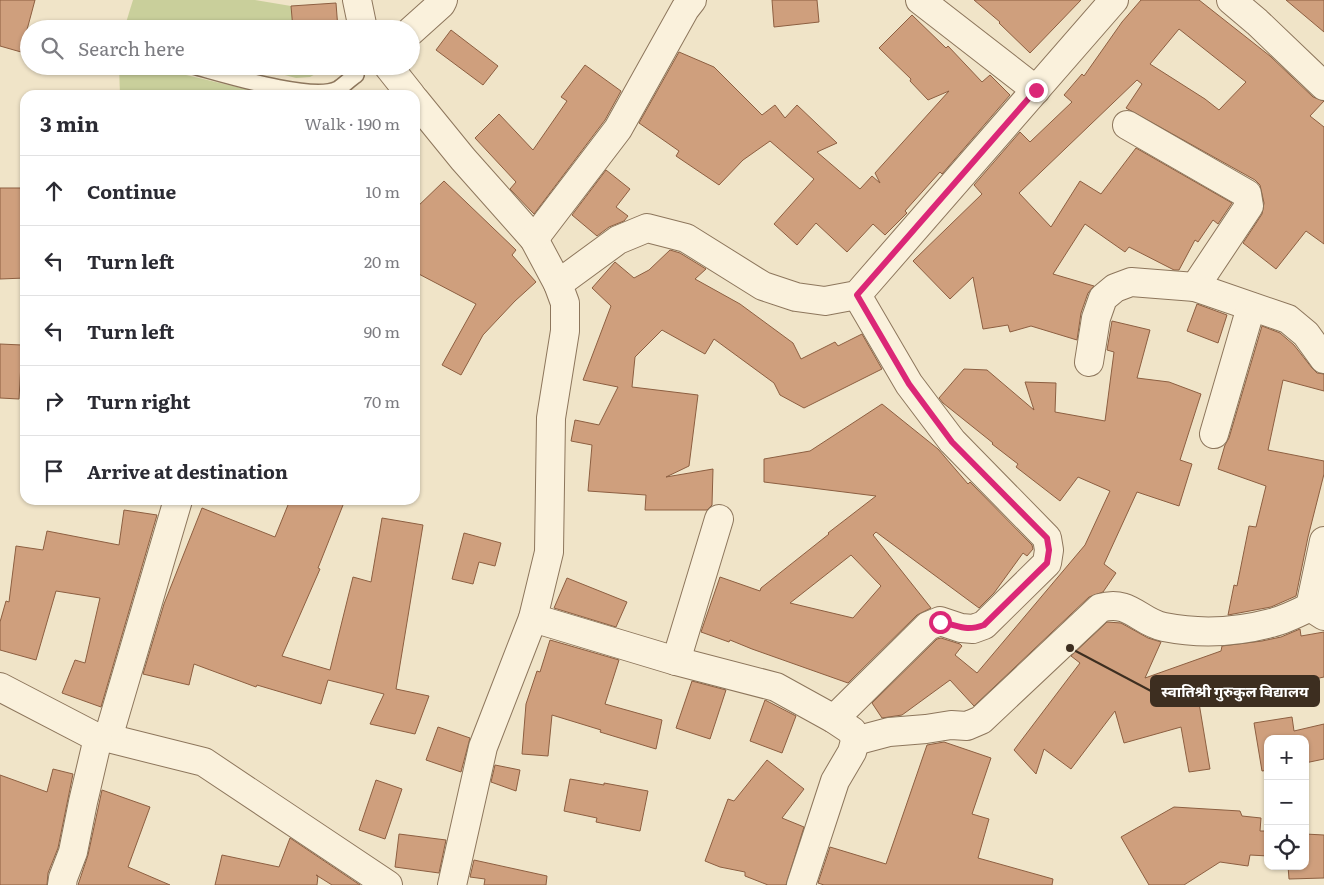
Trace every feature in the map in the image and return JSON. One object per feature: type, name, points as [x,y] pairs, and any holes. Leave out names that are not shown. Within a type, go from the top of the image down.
[{"type":"street","points":[[357,0],[362,20]]},
{"type":"street","points":[[420,23],[443,0]]},
{"type":"street","points":[[534,239],[618,129],[685,9],[692,0]]},
{"type":"street","points":[[920,0],[1036,90]]},
{"type":"street","points":[[558,284],[618,240],[647,228],[686,238],[762,286],[788,294],[825,301],[857,295],[1114,0]]},
{"type":"street","points":[[1231,0],[1324,86]]},
{"type":"street","points":[[395,75],[407,90]]},
{"type":"street","points":[[420,106],[463,159],[534,239],[558,284],[565,303],[565,331],[551,418],[549,552],[533,618],[483,747],[452,885]]},
{"type":"street","points":[[1127,125],[1247,194],[1249,206],[1195,287]]},
{"type":"street","points":[[1089,362],[1096,318],[1103,298],[1115,288],[1131,282],[1195,287],[1288,319],[1306,334],[1324,359]]},
{"type":"street","points":[[834,719],[928,626],[940,622],[950,623],[961,628],[973,629],[984,625],[1047,563],[1049,550],[1047,538],[952,442],[914,391],[857,295]]},
{"type":"street","points":[[1214,434],[1251,307]]},
{"type":"street","points":[[62,885],[73,852],[83,802],[176,505]]},
{"type":"street","points":[[676,661],[720,520]]},
{"type":"street","points":[[855,741],[889,732],[951,725],[967,726],[981,720],[1100,608],[1111,605],[1123,607],[1162,627],[1202,631],[1235,630],[1317,612],[1322,554]]},
{"type":"street","points":[[533,618],[676,661],[776,687],[852,731],[855,741],[852,752],[835,781],[801,885]]},
{"type":"street","points":[[0,687],[103,738],[204,762],[388,885]]},
{"type":"lane","points":[[230,75],[297,90]]},
{"type":"lane","points":[[332,90],[337,89],[356,75]]},
{"type":"green space","points":[[133,0],[255,0],[291,6],[292,20],[127,20]]},
{"type":"green space","points":[[119,75],[186,75],[250,90],[120,90]]},
{"type":"green space","points":[[285,75],[314,75],[310,77],[296,78]]},
{"type":"building","points":[[0,0],[35,0],[30,20],[20,20],[20,52],[0,46]]},
{"type":"building","points":[[772,0],[817,0],[819,22],[774,27]]},
{"type":"building","points":[[974,0],[1081,0],[1030,53],[1000,22]]},
{"type":"building","points":[[1141,0],[1199,0],[1270,56],[1313,97],[1324,101],[1310,116],[1324,127],[1324,244],[1306,231],[1276,269],[1243,243],[1262,214],[1264,203],[1260,185],[1255,180],[1126,108],[1142,84],[1137,80],[1019,193],[1051,227],[1080,181],[1101,194],[1136,148],[1232,203],[1218,224],[1213,220],[1198,242],[1195,240],[1179,270],[1174,270],[1129,247],[1125,252],[1085,224],[1053,274],[1094,286],[1088,293],[1081,313],[1077,340],[1031,326],[1010,332],[1008,325],[983,329],[973,277],[950,299],[913,261],[982,194],[974,185],[1020,132],[1030,142],[1072,102],[1064,95],[1082,74],[1084,76],[1122,22]],"holes":[[[1179,29],[1246,82],[1219,110],[1150,64]]]},
{"type":"building","points":[[1286,0],[1324,0],[1324,32]]},
{"type":"building","points":[[336,3],[337,20],[292,20],[291,6]]},
{"type":"building","points":[[912,15],[946,48],[948,46],[982,82],[990,75],[1010,95],[942,174],[940,172],[905,211],[907,213],[885,235],[873,224],[847,252],[816,223],[797,245],[774,224],[814,179],[770,141],[743,160],[719,185],[676,156],[679,151],[639,123],[679,52],[714,67],[762,115],[775,105],[785,118],[797,105],[837,143],[817,152],[860,189],[872,176],[880,183],[875,173],[949,91],[928,100],[910,81],[911,79],[879,48]]},
{"type":"building","points":[[451,30],[498,66],[483,85],[436,50]]},
{"type":"building","points":[[585,65],[621,91],[605,120],[534,214],[510,189],[516,182],[475,138],[499,114],[533,150],[567,101],[561,97]]},
{"type":"building","points":[[606,170],[630,189],[616,207],[628,216],[624,221],[609,227],[597,236],[572,215]]},
{"type":"building","points":[[444,181],[516,250],[512,255],[536,282],[483,335],[461,375],[442,365],[476,304],[420,275],[420,204]]},
{"type":"building","points":[[0,188],[20,188],[20,278],[0,279]]},
{"type":"building","points":[[670,250],[680,253],[706,269],[695,279],[740,304],[793,343],[801,359],[835,342],[838,346],[862,334],[882,369],[804,408],[780,395],[774,383],[714,339],[705,354],[662,330],[635,357],[632,387],[698,395],[689,466],[666,477],[713,469],[712,505],[707,510],[645,510],[646,495],[588,491],[592,445],[571,441],[575,420],[599,425],[618,387],[583,380],[611,306],[592,288],[615,262],[634,278],[649,270]]},
{"type":"building","points":[[1197,304],[1227,315],[1218,343],[1187,331]]},
{"type":"building","points":[[1112,321],[1150,330],[1137,378],[1169,382],[1201,394],[1180,460],[1192,464],[1179,506],[1137,492],[1104,564],[1116,573],[1103,592],[1089,597],[974,706],[950,680],[902,715],[882,718],[872,703],[937,639],[941,638],[960,644],[962,646],[955,655],[977,673],[1085,545],[1110,491],[1078,477],[1060,501],[1016,467],[1018,464],[939,398],[964,369],[987,370],[1034,410],[1025,382],[1056,383],[1055,412],[1105,421],[1114,352],[1107,350]]},
{"type":"building","points":[[1262,326],[1280,333],[1294,345],[1317,373],[1324,374],[1324,391],[1283,380],[1268,450],[1324,461],[1324,474],[1308,537],[1296,596],[1271,607],[1228,615],[1234,585],[1237,586],[1249,526],[1256,527],[1266,486],[1218,469]]},
{"type":"building","points":[[0,344],[20,345],[19,399],[0,398]]},
{"type":"building","points":[[882,404],[938,449],[968,484],[970,482],[1032,545],[1033,549],[1027,556],[1023,553],[994,593],[979,608],[876,532],[873,535],[931,608],[917,615],[848,683],[730,640],[729,642],[701,632],[720,577],[760,591],[761,588],[828,533],[876,496],[764,482],[764,459],[810,451]],"holes":[[[851,555],[881,586],[853,618],[790,603]]]},
{"type":"building","points":[[288,505],[343,505],[318,568],[320,569],[282,656],[330,670],[353,577],[371,582],[382,518],[423,525],[396,689],[429,696],[415,734],[370,724],[384,694],[328,680],[321,704],[257,685],[256,687],[194,664],[189,685],[143,674],[164,604],[202,508],[275,537]]},
{"type":"building","points":[[124,510],[157,515],[101,707],[62,693],[75,660],[85,663],[100,598],[56,591],[36,660],[0,650],[0,622],[6,601],[9,602],[16,546],[43,550],[47,531],[119,545]]},
{"type":"building","points":[[464,533],[501,543],[495,566],[479,562],[473,584],[452,579]]},
{"type":"building","points":[[567,578],[627,602],[616,627],[554,608]]},
{"type":"building","points":[[1107,622],[1121,623],[1148,638],[1161,642],[1145,678],[1221,651],[1222,646],[1281,637],[1300,629],[1301,636],[1324,632],[1324,677],[1273,688],[1271,678],[1212,689],[1215,698],[1199,703],[1210,769],[1189,772],[1181,727],[1124,743],[1115,711],[1071,769],[1044,749],[1036,774],[1014,750],[1080,663],[1071,656]]},
{"type":"building","points":[[550,640],[619,660],[605,704],[662,720],[656,749],[552,715],[548,756],[522,754],[526,704],[537,671],[540,672]]},
{"type":"building","points":[[692,681],[726,690],[710,739],[676,728]]},
{"type":"building","points":[[765,700],[796,716],[782,753],[750,741]]},
{"type":"building","points":[[1292,717],[1294,731],[1324,724],[1324,759],[1309,762],[1309,735],[1264,735],[1264,771],[1262,771],[1254,723]]},
{"type":"building","points":[[438,727],[470,738],[461,772],[426,760]]},
{"type":"building","points":[[944,742],[991,758],[972,814],[989,819],[978,858],[1053,879],[1052,885],[824,885],[818,883],[830,847],[886,864],[927,745]]},
{"type":"building","points":[[767,760],[804,789],[782,818],[804,827],[786,885],[768,885],[745,876],[745,872],[720,867],[705,861],[728,799],[734,801]]},
{"type":"building","points":[[495,765],[520,770],[516,791],[491,782]]},
{"type":"building","points":[[53,769],[73,774],[58,848],[48,873],[47,885],[0,885],[0,775],[47,792]]},
{"type":"building","points":[[570,779],[648,791],[640,831],[596,822],[597,818],[564,811]]},
{"type":"building","points":[[376,780],[402,789],[385,839],[359,830]]},
{"type":"building","points":[[102,790],[150,807],[128,867],[170,885],[78,885],[88,855]]},
{"type":"building","points":[[1174,807],[1240,811],[1242,816],[1261,818],[1260,831],[1264,831],[1264,856],[1250,855],[1248,866],[1220,862],[1184,885],[1149,885],[1121,837]]},
{"type":"building","points":[[399,834],[446,840],[439,873],[395,867]]},
{"type":"building","points":[[1309,834],[1324,835],[1324,878],[1289,879],[1288,870],[1309,870]]},
{"type":"building","points":[[290,838],[360,885],[332,885],[318,876],[317,885],[215,885],[222,855],[279,867]]},
{"type":"building","points":[[474,860],[547,876],[546,885],[484,885],[485,879],[470,877]]},
{"type":"place","name":"स्वातिश्री गुरुकुल विद्यालय","points":[[1070,648]]},
{"type":"route","points":[[940,622],[950,623],[961,628],[973,629],[984,625],[1047,563],[1049,550],[1047,538],[952,442],[909,384],[857,295],[1036,90]]}]
